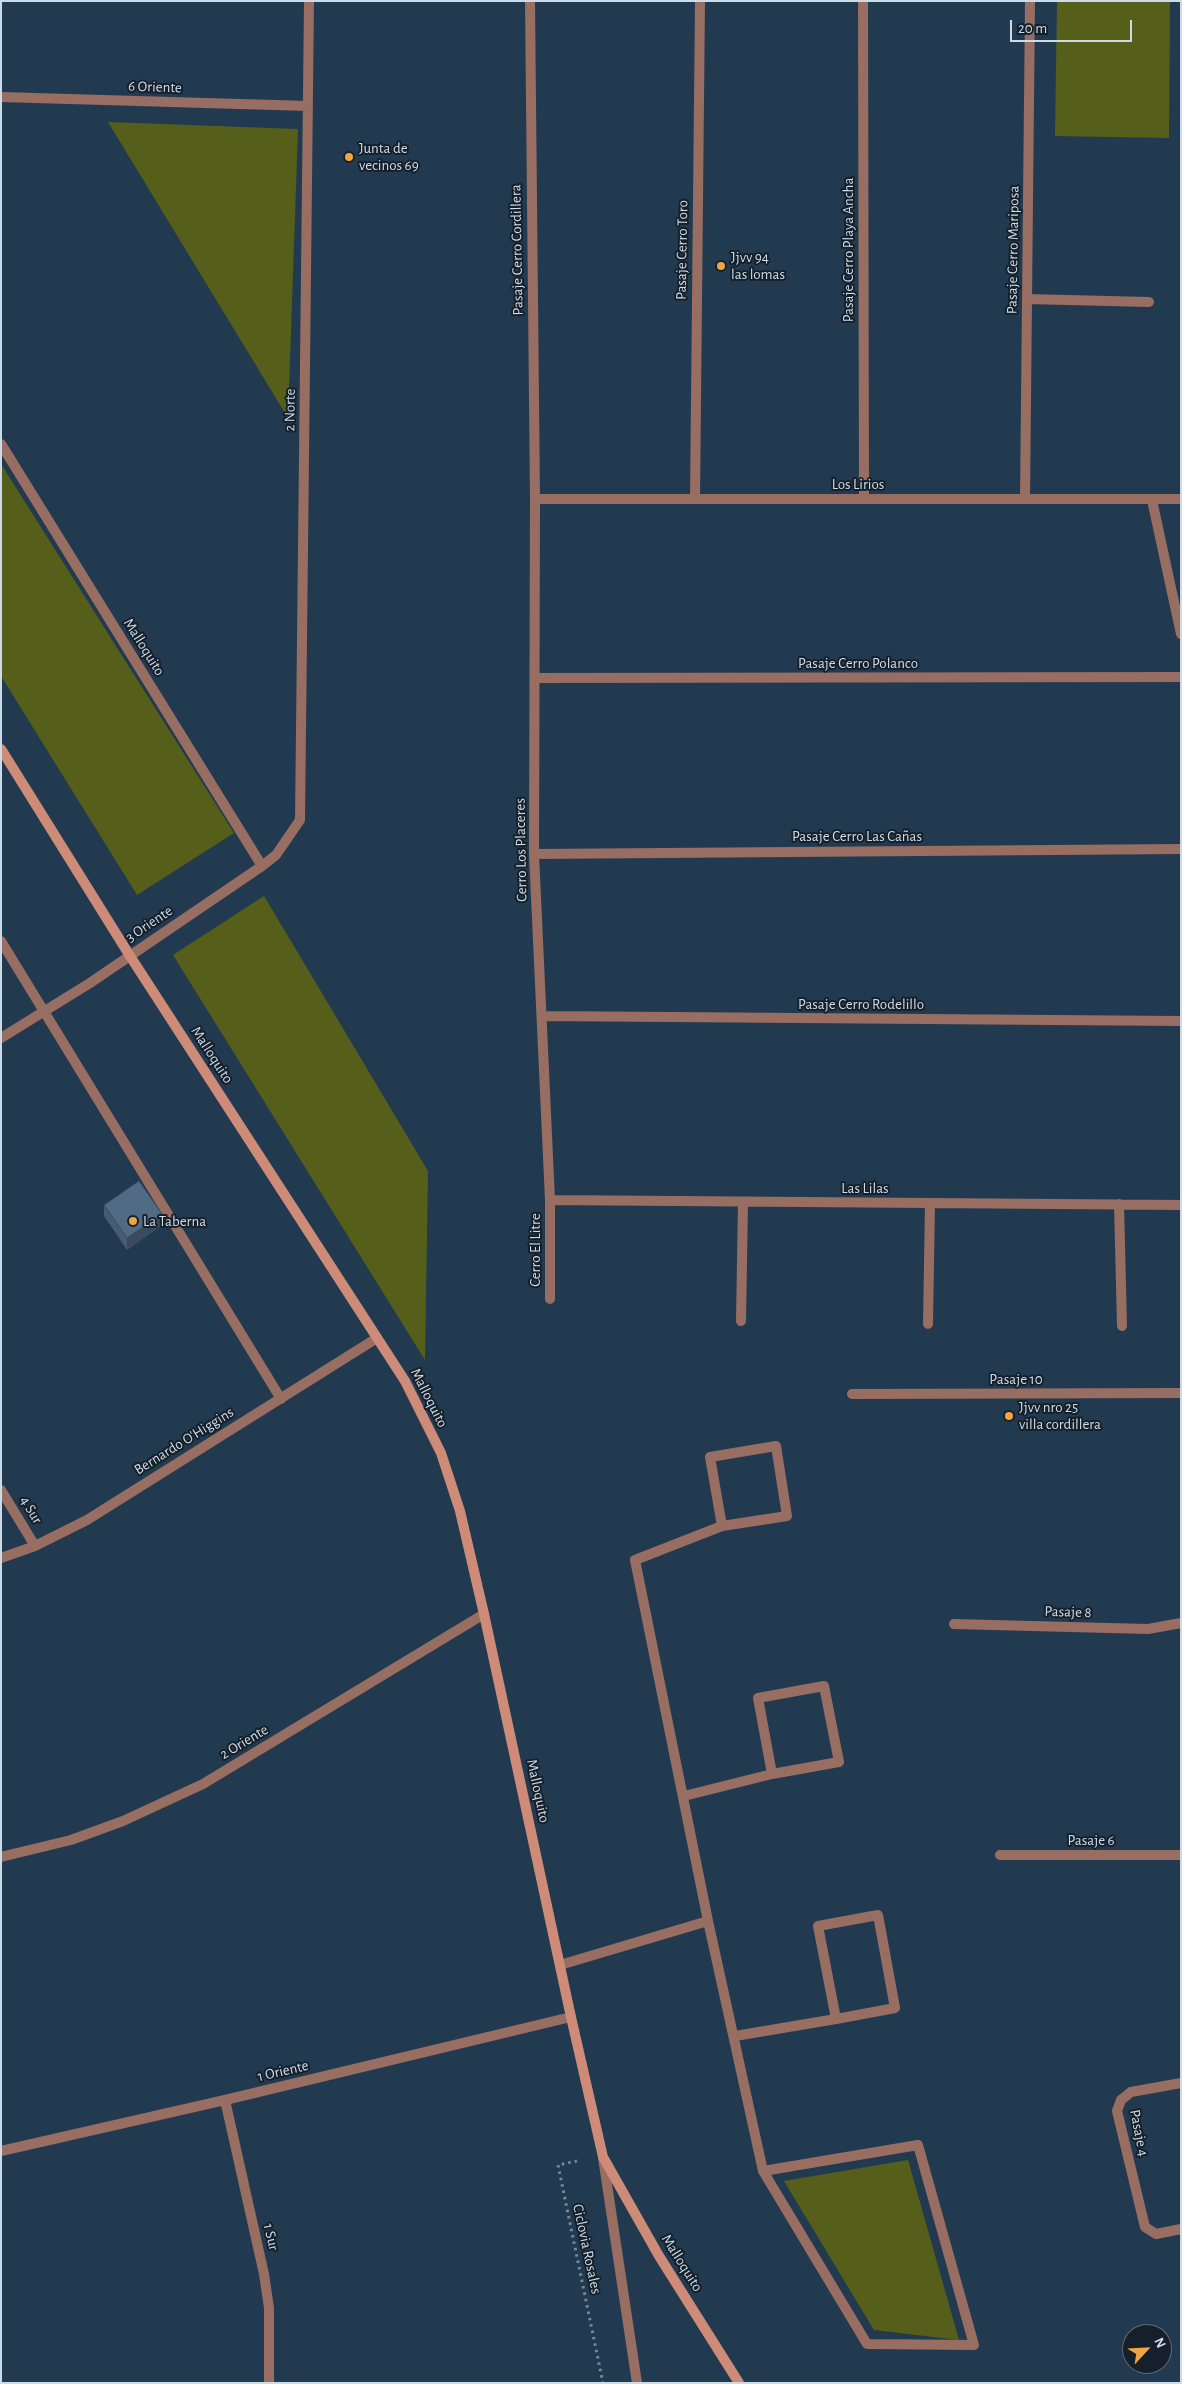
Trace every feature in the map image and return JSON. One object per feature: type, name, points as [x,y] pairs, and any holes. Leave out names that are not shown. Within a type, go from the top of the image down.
[{"type":"street","name":"2 Norte","points":[[300,820],[309,1]]},
{"type":"street","name":"Pasaje Cerro Cordillera","points":[[530,1],[535,499]]},
{"type":"street","name":"Pasaje Cerro Toro","points":[[695,499],[700,1]]},
{"type":"street","name":"Pasaje Cerro Playa Ancha","points":[[863,1],[864,499]]},
{"type":"street","name":"Pasaje Cerro Mariposa","points":[[1026,499],[1030,1]]},
{"type":"street","name":"6 Oriente","points":[[1,97],[308,106]]},
{"type":"street","points":[[1027,299],[1149,302]]},
{"type":"street","name":"Malloquito","points":[[1,444],[262,866]]},
{"type":"street","name":"Los Lirios","points":[[535,499],[1181,499]]},
{"type":"street","name":"Cerro Los Placeres","points":[[535,499],[534,854],[550,1200]]},
{"type":"street","points":[[1152,500],[1181,634]]},
{"type":"street","name":"Pasaje Cerro Polanco","points":[[535,678],[1181,677]]},
{"type":"street","name":"Malloquito","points":[[1,749],[130,956],[405,1381],[441,1453],[460,1511],[484,1614],[603,2157],[638,2383]]},
{"type":"street","name":"3 Oriente","points":[[1,1038],[130,956],[262,866],[276,855],[300,820]]},
{"type":"street","name":"Pasaje Cerro Las Cañas","points":[[534,854],[1181,849]]},
{"type":"street","points":[[1,942],[281,1399]]},
{"type":"street","name":"Pasaje Cerro Rodelillo","points":[[542,1016],[1181,1021]]},
{"type":"street","name":"Las Lilas","points":[[550,1200],[1181,1205]]},
{"type":"street","name":"Cerro El Litre","points":[[550,1200],[550,1299]]},
{"type":"street","points":[[741,1321],[743,1202]]},
{"type":"street","points":[[928,1324],[930,1203]]},
{"type":"street","points":[[1119,1204],[1122,1326]]},
{"type":"street","name":"Bernardo O'Higgins","points":[[1,1558],[35,1546],[87,1520],[377,1338]]},
{"type":"street","name":"Pasaje 10","points":[[852,1394],[1181,1393]]},
{"type":"street","points":[[722,1526],[710,1457],[776,1446],[787,1516],[722,1526],[634,1560],[684,1796],[708,1921],[735,2036],[763,2171],[867,2344],[974,2344],[918,2146],[763,2171]]},
{"type":"street","name":"4 Sur","points":[[1,1490],[35,1546]]},
{"type":"street","name":"2 Oriente","points":[[1,1857],[71,1840],[123,1821],[203,1784],[484,1614]]},
{"type":"street","name":"Pasaje 8","points":[[954,1624],[1148,1629],[1181,1623]]},
{"type":"street","points":[[684,1796],[772,1774],[839,1762],[824,1686],[758,1698],[772,1774]]},
{"type":"street","name":"Pasaje 6","points":[[1000,1855],[1181,1855]]},
{"type":"street","points":[[735,2036],[836,2019],[895,2008],[878,1915],[818,1926],[836,2019]]},
{"type":"street","points":[[560,1965],[708,1921]]},
{"type":"street","name":"1 Oriente","points":[[1,2151],[225,2100],[571,2017]]},
{"type":"street","name":"Pasaje 4","points":[[1181,2083],[1131,2092],[1125,2095],[1118,2105],[1117,2111],[1142,2220],[1150,2231],[1156,2234],[1181,2229]]},
{"type":"street","name":"1 Sur","points":[[225,2100],[264,2274],[269,2308],[270,2383]]},
{"type":"street","name":"Malloquito","points":[[603,2157],[659,2256],[739,2383]]},
{"type":"path","name":"Ciclovia Rosales","points":[[603,2157],[558,2165],[603,2383]]},
{"type":"green space","points":[[1057,1],[1170,1],[1169,138],[1055,136]]},
{"type":"green space","points":[[108,122],[298,129],[288,418]]},
{"type":"green space","points":[[1,464],[234,833],[137,895],[1,676]]},
{"type":"green space","points":[[264,896],[428,1171],[425,1360],[173,955]]},
{"type":"green space","points":[[908,2160],[959,2340],[874,2330],[784,2181]]},
{"type":"building","name":"La Taberna","points":[[139,1181],[162,1214],[127,1238],[104,1205]]},
{"type":"place","name":"Junta de vecinos 69","points":[[349,157]]},
{"type":"place","name":"Jjvv 94 las lomas","points":[[721,266]]},
{"type":"place","name":"La Taberna","points":[[133,1221]]},
{"type":"place","name":"Jjvv nro 25 villa cordillera","points":[[1009,1416]]}]
